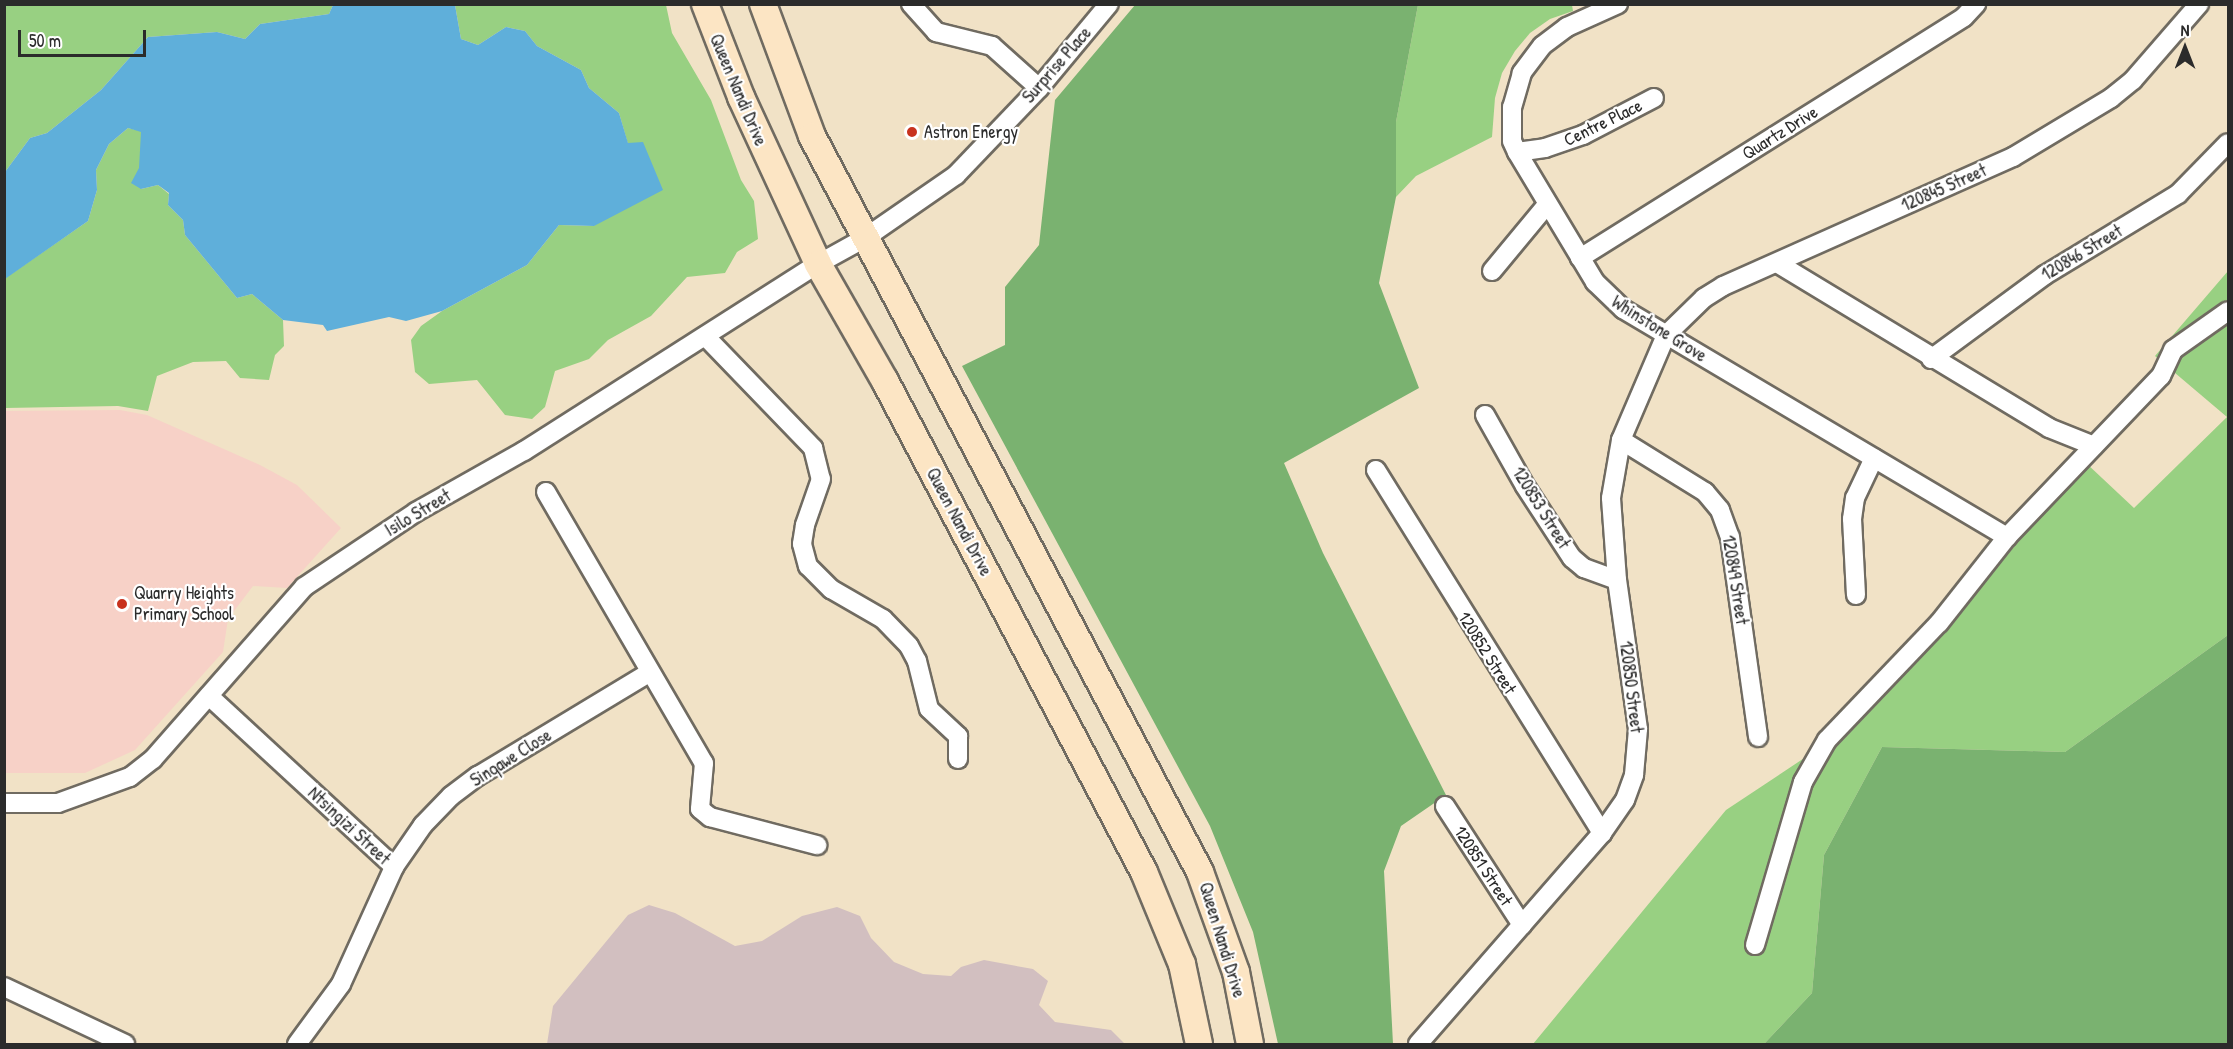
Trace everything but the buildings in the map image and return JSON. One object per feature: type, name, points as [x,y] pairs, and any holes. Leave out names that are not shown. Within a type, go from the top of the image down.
[{"type":"main road","name":"Queen Nandi Drive","points":[[705,4],[741,97],[818,264],[885,381],[1144,872],[1182,964],[1199,1044]]},
{"type":"main road","name":"Queen Nandi Drive","points":[[763,4],[812,136],[1200,872],[1236,972],[1250,1044]]},
{"type":"street","name":"Surprise Place","points":[[865,238],[956,175],[1039,88],[1110,4]]},
{"type":"street","name":"Whinstone Grove","points":[[1618,4],[1567,27],[1531,59],[1521,75],[1512,107],[1512,141],[1517,152],[1546,206],[1608,297],[1666,335],[1969,517],[2007,537]]},
{"type":"street","name":"Quartz Drive","points":[[1580,258],[1954,23],[1976,4]]},
{"type":"street","name":"120845 Street","points":[[1666,335],[1704,298],[2013,157],[2111,98],[2133,80],[2199,4]]},
{"type":"street","points":[[922,8],[936,32],[992,46],[1039,88]]},
{"type":"street","name":"Centre Place","points":[[1517,152],[1575,138],[1654,98]]},
{"type":"street","name":"120846 Street","points":[[1931,359],[2045,275],[2178,194],[2229,143]]},
{"type":"street","points":[[1492,271],[1546,206]]},
{"type":"street","name":"Isilo Street","points":[[4,803],[58,803],[130,777],[153,759],[304,587],[330,567],[818,264],[865,238]]},
{"type":"street","points":[[1777,263],[1931,359],[2049,428],[2094,446]]},
{"type":"street","points":[[1755,945],[1803,782],[1827,740],[1940,623],[2007,537],[2161,376],[2174,350],[2229,311]]},
{"type":"street","name":"120850 Street","points":[[1419,1044],[1602,832],[1625,800],[1638,751],[1617,580],[1611,498],[1621,440],[1666,335]]},
{"type":"street","points":[[705,336],[813,448],[821,479],[805,525],[802,544],[808,566],[831,589],[883,619],[909,646],[917,660],[929,709],[958,736],[958,759]]},
{"type":"street","name":"120853 Street","points":[[1485,414],[1547,522],[1572,558],[1584,568],[1617,580]]},
{"type":"street","name":"120849 Street","points":[[1621,440],[1705,492],[1720,510],[1730,537],[1758,737]]},
{"type":"street","points":[[1856,595],[1852,519],[1855,498],[1874,458]]},
{"type":"street","name":"120852 Street","points":[[1376,470],[1602,832]]},
{"type":"street","points":[[546,492],[649,673],[704,763],[698,802],[705,815],[817,845]]},
{"type":"street","name":"Sinqawe Close","points":[[394,867],[423,825],[451,796],[649,673]]},
{"type":"street","name":"Ntsingizi Street","points":[[208,696],[394,867],[341,984],[297,1044]]},
{"type":"street","name":"120851 Street","points":[[1445,806],[1522,925]]},
{"type":"street","points":[[4,987],[125,1044]]},
{"type":"shaded area","name":"Quarry Heights Primary School","points":[[120,410],[147,415],[260,465],[297,485],[341,528],[287,588],[253,586],[228,619],[223,652],[135,750],[85,773],[5,773],[5,411]]},
{"type":"shaded area","points":[[649,905],[675,913],[735,946],[762,941],[802,916],[837,907],[860,916],[871,938],[894,962],[923,974],[951,976],[961,967],[984,960],[1033,969],[1048,981],[1039,1005],[1055,1022],[1111,1030],[1125,1044],[547,1044],[553,1006],[628,915]]},
{"type":"green space","points":[[5,5],[333,5],[329,14],[260,24],[245,39],[217,32],[148,37],[101,90],[47,133],[30,138],[5,172]]},
{"type":"green space","points":[[455,5],[666,5],[672,33],[711,100],[741,180],[754,201],[758,239],[737,252],[725,273],[687,277],[651,316],[608,340],[589,359],[555,371],[545,407],[532,419],[505,415],[477,380],[429,384],[415,372],[411,340],[421,326],[442,311],[527,265],[559,225],[594,226],[628,144],[619,113],[589,88],[581,70],[537,46],[525,31],[506,27],[478,45],[461,39]]},
{"type":"green space","points":[[1135,5],[1418,5],[1396,122],[1396,197],[1379,283],[1419,388],[1284,463],[1323,553],[1446,795],[1401,826],[1384,871],[1393,1044],[1278,1044],[1253,932],[1210,826],[962,366],[1005,345],[1005,287],[1039,245],[1055,100]]},
{"type":"green space","points":[[1418,5],[1572,5],[1573,11],[1550,19],[1530,33],[1515,51],[1502,73],[1495,98],[1492,137],[1416,176],[1396,197],[1396,122]]},
{"type":"green space","points":[[128,128],[141,131],[141,189],[158,185],[169,194],[168,205],[183,220],[185,235],[237,298],[252,294],[283,320],[284,346],[275,355],[269,380],[240,378],[226,361],[193,362],[157,376],[148,411],[118,406],[5,408],[4,279],[88,221],[97,190],[96,170],[109,144]]},
{"type":"green space","points":[[2228,271],[2228,635],[2065,752],[1882,747],[1824,855],[1812,993],[1764,1044],[1533,1044],[1726,810],[1845,731],[1962,607],[2086,463],[2134,508],[2227,417],[2155,356]]},
{"type":"green space","points":[[2228,635],[2228,1044],[1764,1044],[1812,993],[1824,855],[1882,747],[2065,752]]},
{"type":"water","points":[[333,5],[455,5],[461,39],[478,45],[506,27],[525,31],[537,46],[581,70],[589,88],[619,113],[628,143],[643,142],[663,190],[594,226],[559,225],[527,265],[442,311],[406,321],[389,317],[327,331],[323,325],[283,320],[252,294],[237,298],[185,235],[183,220],[168,205],[169,193],[158,185],[141,189],[131,183],[139,168],[141,132],[128,128],[109,144],[96,170],[97,190],[88,221],[5,279],[5,172],[30,138],[47,133],[101,90],[148,37],[217,32],[245,39],[260,24],[329,14]]},
{"type":"place","name":"Astron Energy","points":[[912,132]]},
{"type":"place","name":"Quarry Heights Primary School","points":[[122,604]]}]
